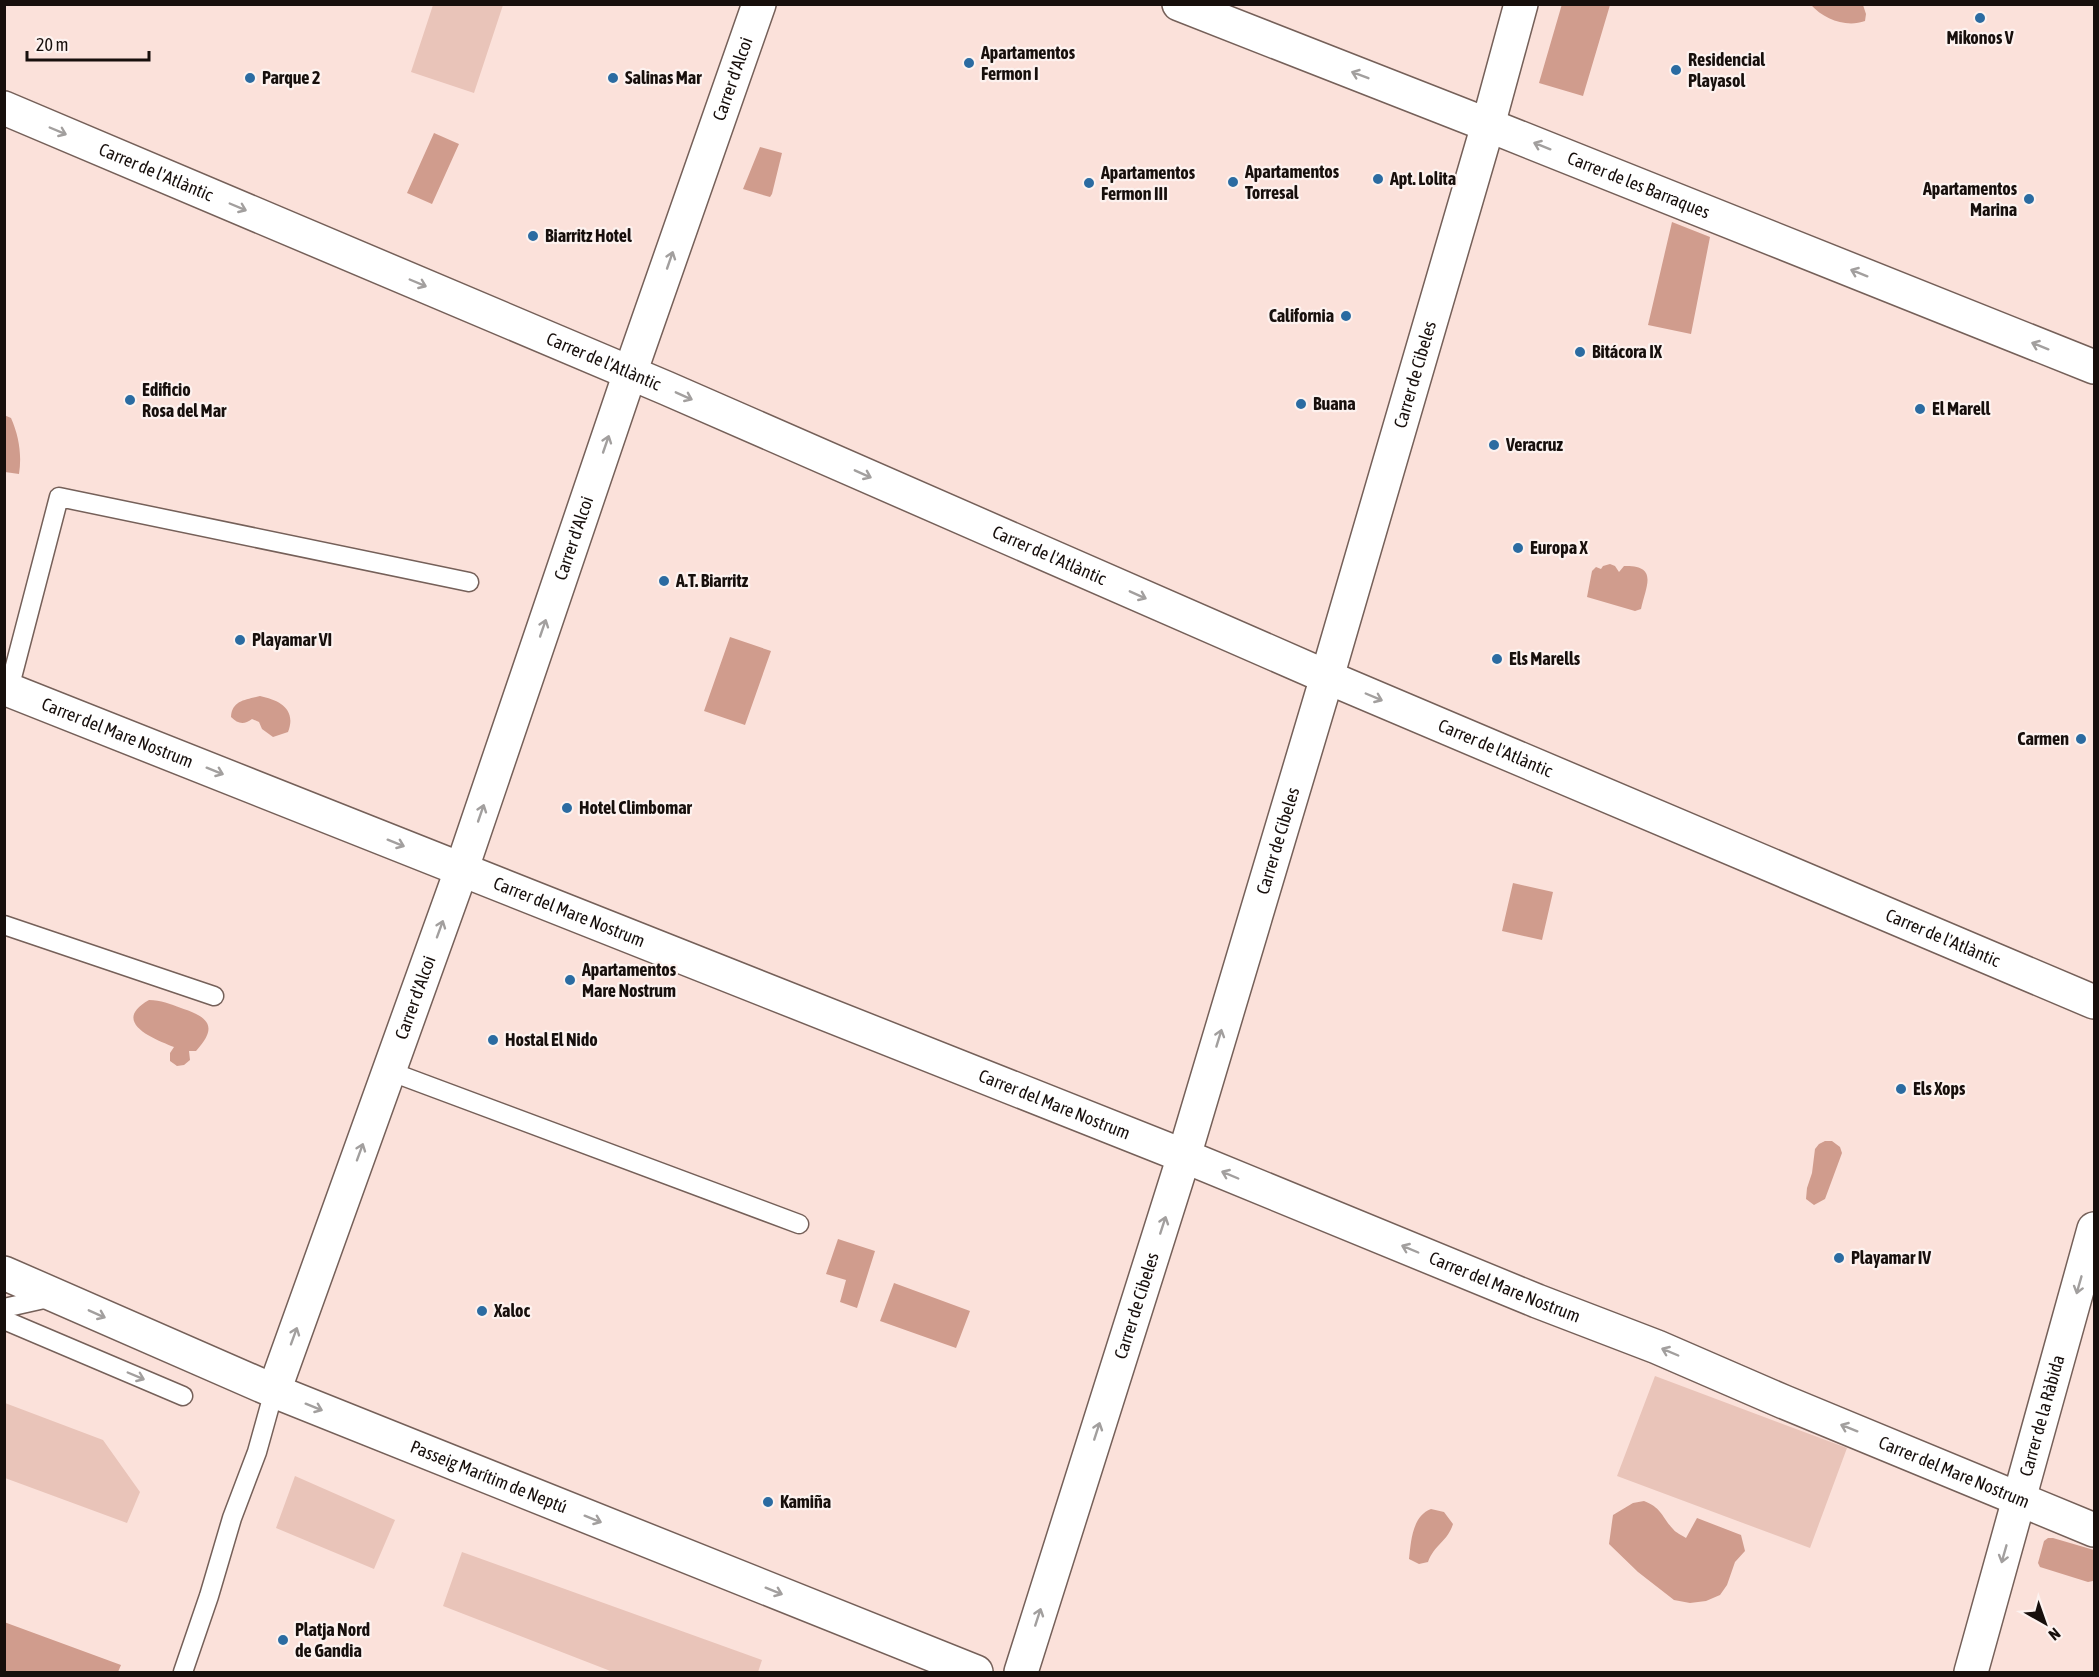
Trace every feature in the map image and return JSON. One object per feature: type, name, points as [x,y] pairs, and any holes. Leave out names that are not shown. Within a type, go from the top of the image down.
[{"type":"street","name":"Carrer d'Alcoi","points":[[274,1391],[462,868],[630,373],[759,4]]},
{"type":"street","name":"Carrer de les Barraques","points":[[1179,4],[2094,367]]},
{"type":"street","name":"Carrer de Cibeles","points":[[1021,1672],[1184,1156],[1327,677],[1488,125],[1521,4]]},
{"type":"street","name":"Carrer de l'Atlàntic","points":[[4,108],[630,373],[1327,677],[2094,1002]]},
{"type":"street","name":"Carrer del Mare Nostrum","points":[[7,688],[1184,1156],[1537,1301],[1657,1347],[2094,1530]]},
{"type":"street","name":"Carrer de la Ràbida","points":[[1971,1672],[2094,1229]]},
{"type":"street","name":"Passeig Marítim de Neptú","points":[[4,1273],[274,1391],[976,1672]]},
{"type":"lane","name":"Carrer del Mare Nostrum","points":[[7,688],[59,497],[469,582]]},
{"type":"lane","points":[[4,925],[214,996]]},
{"type":"lane","points":[[389,1071],[799,1224]]},
{"type":"lane","points":[[4,1308],[57,1296]]},
{"type":"lane","points":[[4,1320],[183,1396]]},
{"type":"lane","points":[[183,1672],[232,1518],[257,1452],[274,1391]]},
{"type":"shaded area","points":[[1562,4],[1610,5],[1583,96],[1539,83]]},
{"type":"shaded area","points":[[433,5],[503,5],[474,93],[411,72]]},
{"type":"shaded area","points":[[1811,5],[1863,5],[1866,14],[1865,21],[1843,23],[1836,21]]},
{"type":"shaded area","points":[[434,133],[459,144],[432,204],[407,193]]},
{"type":"shaded area","points":[[760,147],[782,153],[770,197],[743,189]]},
{"type":"shaded area","points":[[1672,222],[1710,237],[1691,334],[1648,325]]},
{"type":"shaded area","points":[[4,415],[11,418],[18,439],[19,474],[5,472]]},
{"type":"shaded area","points":[[1610,564],[1615,566],[1619,572],[1624,566],[1642,569],[1646,573],[1648,578],[1641,609],[1635,611],[1587,597],[1592,571],[1596,567],[1601,569]]},
{"type":"shaded area","points":[[730,637],[771,651],[745,725],[704,711]]},
{"type":"shaded area","points":[[260,696],[280,703],[288,712],[290,724],[288,732],[273,737],[262,729],[259,722],[252,719],[241,723],[231,717],[237,704]]},
{"type":"shaded area","points":[[1513,883],[1553,892],[1542,940],[1502,931]]},
{"type":"shaded area","points":[[149,1000],[165,1002],[190,1011],[204,1019],[207,1024],[207,1035],[196,1051],[189,1051],[190,1060],[184,1065],[177,1066],[170,1061],[170,1053],[174,1047],[139,1029],[134,1022],[138,1008]]},
{"type":"shaded area","points":[[1825,1141],[1832,1141],[1840,1147],[1842,1153],[1825,1199],[1814,1205],[1806,1199],[1807,1188],[1812,1173],[1815,1149]]},
{"type":"shaded area","points":[[838,1239],[875,1251],[857,1308],[840,1302],[846,1280],[826,1274]]},
{"type":"shaded area","points":[[894,1283],[970,1311],[956,1348],[880,1321]]},
{"type":"shaded area","points":[[1655,1376],[1847,1448],[1810,1548],[1617,1476]]},
{"type":"shaded area","points":[[5,1403],[103,1440],[140,1492],[127,1523],[5,1478]]},
{"type":"shaded area","points":[[295,1476],[395,1520],[374,1569],[276,1528]]},
{"type":"shaded area","points":[[1644,1501],[1658,1510],[1674,1530],[1686,1538],[1697,1518],[1741,1535],[1745,1551],[1735,1562],[1727,1585],[1720,1595],[1706,1601],[1690,1603],[1674,1600],[1638,1572],[1609,1544],[1613,1515],[1633,1503]]},
{"type":"shaded area","points":[[1431,1509],[1444,1512],[1453,1524],[1448,1535],[1428,1562],[1419,1564],[1409,1559],[1412,1538],[1416,1523],[1425,1512]]},
{"type":"shaded area","points":[[2048,1538],[2094,1550],[2093,1581],[2088,1582],[2040,1567],[2038,1563],[2044,1541]]},
{"type":"shaded area","points":[[462,1552],[762,1660],[758,1672],[613,1672],[443,1606]]},
{"type":"shaded area","points":[[4,1622],[121,1665],[118,1672],[5,1672]]},
{"type":"place","name":"Mikonos V","points":[[1980,18]]},
{"type":"place","name":"Apartamentos Fermon I","points":[[969,63]]},
{"type":"place","name":"Residencial Playasol","points":[[1676,70]]},
{"type":"place","name":"Parque 2","points":[[250,78]]},
{"type":"place","name":"Salinas Mar","points":[[613,78]]},
{"type":"place","name":"Apt. Lolita","points":[[1378,179]]},
{"type":"place","name":"Apartamentos Torresal","points":[[1233,182]]},
{"type":"place","name":"Apartamentos Fermon III","points":[[1089,183]]},
{"type":"place","name":"Apartamentos Marina","points":[[2029,199]]},
{"type":"place","name":"Biarritz Hotel","points":[[533,236]]},
{"type":"place","name":"California","points":[[1346,316]]},
{"type":"place","name":"Bitácora IX","points":[[1580,352]]},
{"type":"place","name":"Edificio Rosa del Mar","points":[[130,400]]},
{"type":"place","name":"Buana","points":[[1301,404]]},
{"type":"place","name":"El Marell","points":[[1920,409]]},
{"type":"place","name":"Veracruz","points":[[1494,445]]},
{"type":"place","name":"Europa X","points":[[1518,548]]},
{"type":"place","name":"A.T. Biarritz","points":[[664,581]]},
{"type":"place","name":"Playamar VI","points":[[240,640]]},
{"type":"place","name":"Els Marells","points":[[1497,659]]},
{"type":"place","name":"Carmen","points":[[2081,739]]},
{"type":"place","name":"Hotel Climbomar","points":[[567,808]]},
{"type":"place","name":"Apartamentos Mare Nostrum","points":[[570,980]]},
{"type":"place","name":"Hostal El Nido","points":[[493,1040]]},
{"type":"place","name":"Els Xops","points":[[1901,1089]]},
{"type":"place","name":"Playamar IV","points":[[1839,1258]]},
{"type":"place","name":"Xaloc","points":[[482,1311]]},
{"type":"place","name":"Kamiña","points":[[768,1502]]},
{"type":"place","name":"Platja Nord de Gandia","points":[[283,1640]]}]
